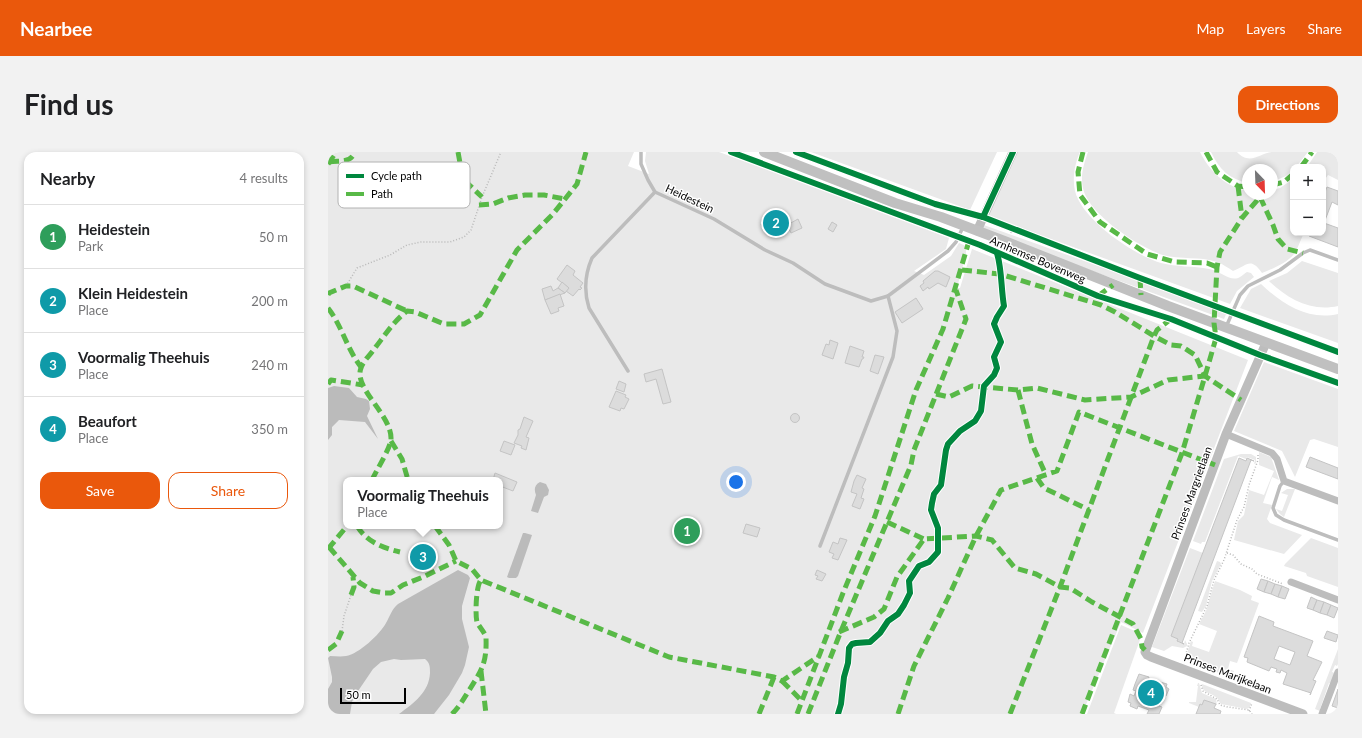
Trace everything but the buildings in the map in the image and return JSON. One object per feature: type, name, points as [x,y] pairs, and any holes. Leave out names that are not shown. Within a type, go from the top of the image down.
[{"type":"main road","name":"Arnhemse Bovenweg","points":[[764,152],[895,203],[1007,242],[1113,285],[1338,369]]},
{"type":"street","points":[[977,231],[1013,152]]},
{"type":"street","name":"Prinses Margrietlaan","points":[[1146,654],[1145,650],[1226,434],[1266,343]]},
{"type":"street","points":[[1226,434],[1272,453],[1277,459],[1284,481],[1338,501]]},
{"type":"street","points":[[1291,582],[1338,600]]},
{"type":"street","name":"Prinses Marijkelaan","points":[[1146,654],[1303,714]]},
{"type":"street","points":[[1322,714],[1338,672]]},
{"type":"lane","name":"Heidestein","points":[[641,152],[641,164],[655,192],[714,219],[765,250],[793,263],[825,284],[870,301],[888,296],[953,246],[963,226]]},
{"type":"lane","name":"Heidestein","points":[[628,371],[589,308],[586,299],[586,274],[592,258],[655,192]]},
{"type":"lane","points":[[1226,328],[1240,296],[1248,286],[1280,270],[1303,253],[1310,250],[1338,260]]},
{"type":"lane","points":[[820,546],[893,357],[897,331],[888,296]]},
{"type":"lane","points":[[1284,481],[1280,486],[1273,508],[1276,515],[1284,520],[1338,540]]},
{"type":"path","points":[[346,286],[357,268],[390,255],[408,245],[421,242],[450,242],[464,237],[471,230],[482,197],[501,152]]},
{"type":"path","points":[[1182,669],[1189,643],[1207,606],[1214,580],[1227,553],[1237,520],[1244,507],[1249,485],[1258,460],[1259,447]]},
{"type":"path","points":[[1227,553],[1233,555],[1241,564],[1252,569],[1257,574],[1284,584],[1286,580],[1291,582]]},
{"type":"path","points":[[342,631],[344,616],[351,595]]},
{"type":"path","points":[[1200,683],[1203,691],[1214,697],[1220,705],[1249,710],[1252,714]]},
{"type":"shaded area","points":[[328,152],[634,152],[628,166],[649,174],[645,161],[646,152],[719,152],[949,238],[946,249],[914,271],[924,275],[951,256],[959,243],[966,246],[966,254],[957,288],[960,288],[972,249],[1248,360],[1143,633],[1121,622],[1082,714],[328,714]]},
{"type":"shaded area","points":[[811,152],[997,152],[970,210]]},
{"type":"shaded area","points":[[1013,152],[1080,152],[1075,166],[1074,181],[1075,191],[1080,202],[1098,224],[1110,235],[1150,259],[1161,263],[1209,269],[1233,278],[1240,277],[1247,272],[1251,273],[1254,277],[1237,291],[1230,304],[985,215]]},
{"type":"shaded area","points":[[1088,152],[1200,152],[1209,166],[1220,178],[1242,190],[1242,200],[1278,200],[1278,188],[1290,181],[1290,236],[1303,236],[1296,251],[1290,258],[1262,273],[1258,268],[1251,264],[1245,265],[1233,271],[1217,262],[1210,260],[1163,255],[1128,237],[1104,219],[1094,208],[1087,198],[1082,183],[1085,161]]},
{"type":"shaded area","points":[[1211,152],[1237,152],[1246,158],[1255,158],[1272,152],[1308,152],[1298,164],[1290,164],[1290,173],[1278,179],[1278,164],[1242,164],[1242,181],[1230,176],[1217,163]]},
{"type":"shaded area","points":[[1317,152],[1338,152],[1338,180],[1328,175],[1326,178],[1326,164],[1309,164]]},
{"type":"shaded area","points":[[981,224],[1227,312],[1224,319],[980,230]]},
{"type":"shaded area","points":[[1302,261],[1338,273],[1338,306],[1318,307],[1300,302],[1284,293],[1269,281],[1287,273]]},
{"type":"shaded area","points":[[1261,284],[1287,304],[1306,313],[1327,316],[1338,314],[1338,343],[1240,308],[1251,289]]},
{"type":"shaded area","points":[[1264,362],[1338,389],[1338,447],[1314,439],[1310,440],[1295,477],[1282,451],[1234,431]]},
{"type":"shaded area","points":[[334,386],[349,388],[357,397],[369,401],[370,409],[367,416],[378,439],[365,422],[339,420],[332,427],[332,435],[328,440],[328,388]]},
{"type":"shaded area","points":[[1259,452],[1271,457],[1279,480],[1272,477],[1263,503],[1272,505],[1267,519],[1270,523],[1302,535],[1284,554],[1234,540],[1238,521],[1244,515],[1249,490],[1264,495],[1274,471],[1259,465]]},
{"type":"shaded area","points":[[1241,454],[1251,454],[1256,457],[1256,463],[1254,464],[1255,460],[1238,456],[1205,542],[1202,542],[1201,544],[1193,541],[1224,459]]},
{"type":"shaded area","points":[[540,482],[546,484],[549,490],[548,495],[544,497],[538,513],[531,511],[536,495],[535,488]]},
{"type":"shaded area","points":[[1287,489],[1295,489],[1284,517],[1276,509],[1282,511],[1288,495],[1281,493]]},
{"type":"shaded area","points":[[523,533],[532,535],[518,576],[516,578],[509,578],[507,577]]},
{"type":"shaded area","points":[[1311,538],[1338,548],[1338,587],[1307,576],[1306,573],[1284,566]]},
{"type":"shaded area","points":[[1190,548],[1203,553],[1171,636],[1178,639],[1178,642],[1184,644],[1185,640],[1187,646],[1183,648],[1172,646],[1164,651],[1152,647]]},
{"type":"shaded area","points":[[1217,561],[1221,564],[1212,581],[1206,606],[1202,612],[1198,611]]},
{"type":"shaded area","points":[[458,570],[468,575],[470,578],[462,606],[462,619],[469,647],[462,673],[449,695],[434,714],[399,714],[415,701],[424,691],[429,680],[430,669],[429,664],[425,659],[394,659],[381,662],[373,669],[354,697],[350,714],[328,714],[328,689],[332,682],[332,677],[328,658],[330,656],[344,656],[351,654],[363,648],[379,633],[398,604]]},
{"type":"shaded area","points":[[1215,581],[1252,596],[1251,600],[1259,603],[1237,663],[1230,661],[1228,669],[1234,671],[1231,678],[1188,660],[1187,658],[1191,641],[1193,642],[1192,646],[1209,652],[1217,631],[1199,624],[1206,611]]},
{"type":"shaded area","points":[[1121,625],[1142,634],[1114,713],[1116,714],[1087,714]]},
{"type":"shaded area","points":[[1338,649],[1338,664],[1337,666],[1335,665],[1332,672],[1335,673],[1331,684],[1329,683],[1320,709],[1322,710],[1320,711],[1315,709]]},
{"type":"shaded area","points":[[1198,683],[1202,693],[1216,699],[1217,705],[1204,700],[1202,705],[1200,704],[1199,707],[1189,703],[1196,702]]},
{"type":"shaded area","points":[[1202,684],[1251,703],[1250,707],[1247,709],[1221,704],[1215,696],[1204,690]]},
{"type":"marked path","points":[[328,164],[336,152]]},
{"type":"marked path","points":[[329,162],[347,160],[353,156],[355,152]]},
{"type":"marked path","points":[[458,152],[460,162]]},
{"type":"marked path","points":[[374,477],[386,453],[391,439],[390,430],[386,421],[362,384],[360,376],[363,363],[394,324],[407,311],[415,312],[444,324],[464,324],[480,315],[517,250],[553,214],[577,184],[586,152]]},
{"type":"marked path","points":[[1083,152],[1078,172],[1080,195],[1100,222],[1147,254],[1175,262],[1207,263],[1217,267]]},
{"type":"marked path","points":[[1206,152],[1217,172],[1238,186],[1242,186]]},
{"type":"marked path","points":[[1303,164],[1312,152]]},
{"type":"marked path","points":[[1278,184],[1284,182],[1290,177]]},
{"type":"marked path","points":[[470,186],[482,197]]},
{"type":"marked path","points":[[1238,186],[1242,218]]},
{"type":"marked path","points":[[479,205],[493,204],[508,198],[525,195],[544,195],[565,199]]},
{"type":"marked path","points":[[1082,714],[1182,453],[1216,338],[1214,323],[1217,267],[1220,252],[1242,218],[1257,200]]},
{"type":"marked path","points":[[1261,200],[1278,239],[1287,249],[1303,253]]},
{"type":"marked path","points":[[797,714],[843,593],[875,516],[916,390],[943,329],[969,241]]},
{"type":"marked path","points":[[962,270],[1000,274],[1101,305],[1154,336],[1171,345],[1181,346],[1195,355],[1205,376],[1241,400]]},
{"type":"marked path","points":[[1140,278],[1141,295]]},
{"type":"marked path","points":[[1098,296],[1113,285]]},
{"type":"marked path","points":[[328,295],[329,293],[346,286],[353,286],[407,311]]},
{"type":"marked path","points":[[808,714],[841,631],[911,465],[914,450],[966,319],[956,290]]},
{"type":"marked path","points":[[328,308],[361,367]]},
{"type":"marked path","points":[[1010,714],[1060,587],[1154,336],[1157,330],[1171,319]]},
{"type":"marked path","points":[[936,394],[949,397],[972,386],[1018,390],[1037,388],[1085,400],[1131,397],[1168,380],[1205,376]]},
{"type":"marked path","points":[[328,384],[331,380],[363,385]]},
{"type":"marked path","points":[[1018,390],[1032,444],[1046,475]]},
{"type":"marked path","points":[[898,714],[914,666],[948,598],[976,536],[1001,490],[1057,471],[1079,412],[1215,465]]},
{"type":"marked path","points":[[391,441],[402,459],[407,477]]},
{"type":"marked path","points":[[1037,478],[1044,488],[1089,510]]},
{"type":"marked path","points":[[887,522],[924,539]]},
{"type":"marked path","points":[[328,549],[345,529]]},
{"type":"marked path","points":[[359,529],[376,544],[400,552]]},
{"type":"marked path","points":[[437,529],[449,545],[456,561],[472,569],[481,580],[669,657],[774,677],[782,681],[819,656]]},
{"type":"marked path","points":[[839,632],[874,617],[884,609],[897,577],[924,539],[976,536],[992,540],[1015,568],[1036,574],[1060,587],[1070,588],[1092,602],[1133,624],[1141,639],[1142,647],[1145,650]]},
{"type":"marked path","points":[[329,547],[360,583],[373,591],[385,593],[391,593],[403,585],[456,561]]},
{"type":"marked path","points":[[351,595],[354,587],[353,577]]},
{"type":"marked path","points":[[452,714],[461,703],[484,661],[486,638],[477,622],[476,613],[476,600],[479,583],[481,580]]},
{"type":"marked path","points":[[328,650],[336,644],[342,631]]},
{"type":"marked path","points":[[481,671],[486,714]]},
{"type":"marked path","points":[[759,714],[774,677]]},
{"type":"marked path","points":[[782,681],[802,701]]},
{"type":"cycle path","points":[[731,152],[980,245],[1098,296],[1171,319],[1260,355],[1338,383]]},
{"type":"cycle path","points":[[796,152],[935,204],[983,217],[1140,278],[1338,352]]},
{"type":"cycle path","points":[[983,217],[1013,152]]},
{"type":"cycle path","points":[[838,714],[841,704],[844,677],[848,663],[849,648],[852,644],[870,642],[880,633],[888,621],[898,614],[910,593],[909,581],[919,566],[929,562],[938,552],[938,528],[931,510],[934,494],[941,485],[946,450],[948,444],[960,431],[975,421],[981,411],[984,386],[994,375],[997,368],[994,357],[1001,342],[994,324],[1004,306],[1000,266],[997,253]]},
{"type":"place","name":"Klein Heidestein","points":[[776,223]]},
{"type":"place","name":"Heidestein","points":[[687,531]]},
{"type":"place","name":"Voormalig Theehuis","points":[[423,557]]},
{"type":"place","name":"Beaufort","points":[[1151,693]]}]
